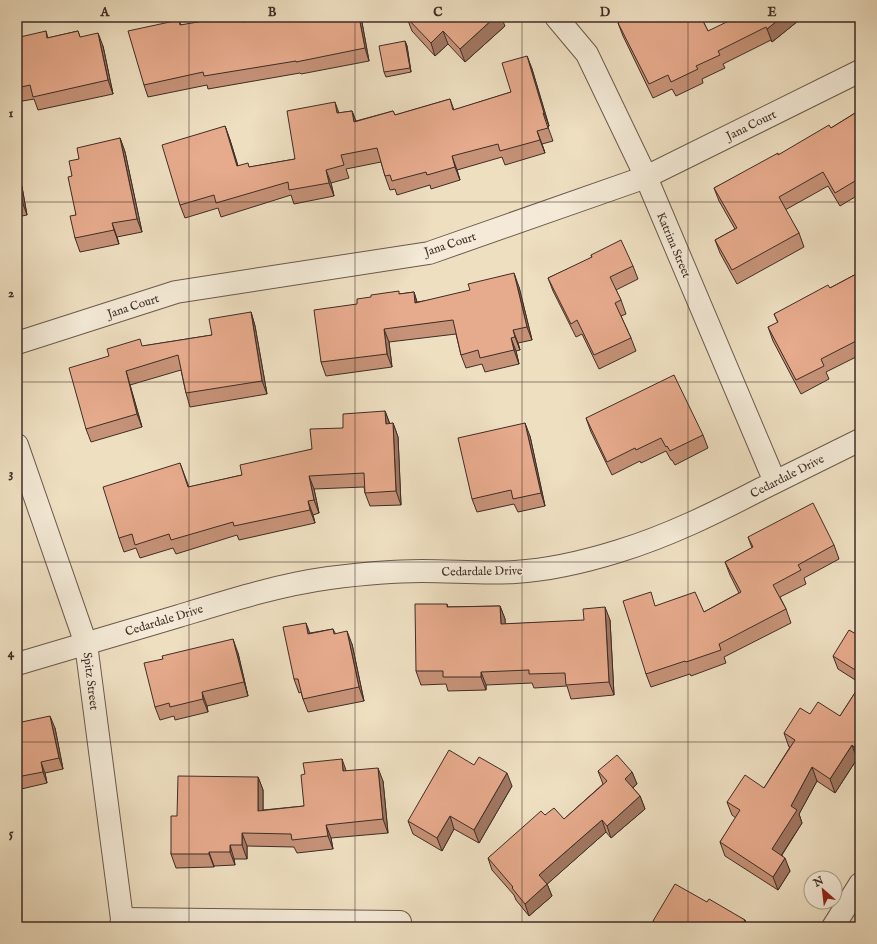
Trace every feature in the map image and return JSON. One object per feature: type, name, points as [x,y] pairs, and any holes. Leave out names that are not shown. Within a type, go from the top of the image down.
[{"type":"street","name":"Katrina Street","points":[[556,17],[586,54],[646,177],[775,482]]},
{"type":"street","name":"Jana Court","points":[[17,343],[176,292],[429,253],[646,177],[860,71]]},
{"type":"street","name":"Cedardale Drive","points":[[17,664],[239,598],[327,578],[388,572],[517,572],[550,568],[582,561],[654,539],[689,524],[860,440]]},
{"type":"street","name":"Spitz Street","points":[[17,445],[86,644],[121,923]]},
{"type":"street","points":[[833,927],[860,884]]},
{"type":"street","points":[[121,923],[400,922]]},
{"type":"building","points":[[228,17],[242,17],[243,22],[267,18],[267,21],[286,17],[359,17],[365,48],[296,62],[204,76],[203,72],[144,85],[128,31],[179,20],[180,25]]},
{"type":"building","points":[[495,17],[460,49],[443,31],[431,43],[407,18]]},
{"type":"building","points":[[622,17],[701,17],[708,31],[737,17],[782,17],[767,29],[766,27],[718,51],[720,55],[696,66],[698,69],[671,82],[668,75],[649,84],[618,23],[623,20]]},
{"type":"building","points":[[46,31],[47,38],[78,31],[80,37],[98,33],[108,80],[33,97],[30,85],[17,88],[17,42],[21,41],[20,37]]},
{"type":"building","points":[[405,41],[410,68],[384,72],[379,46]]},
{"type":"building","points":[[527,56],[548,128],[537,131],[540,140],[500,151],[498,144],[452,156],[455,167],[427,175],[426,172],[392,181],[390,175],[385,176],[377,148],[341,155],[344,165],[326,170],[329,183],[289,190],[288,182],[216,203],[214,195],[180,205],[162,145],[225,126],[237,166],[248,163],[249,167],[295,159],[287,111],[335,102],[337,113],[352,111],[354,122],[393,111],[395,115],[450,99],[453,110],[511,92],[502,63]]},
{"type":"building","points":[[860,110],[860,178],[835,193],[823,172],[779,197],[799,233],[732,270],[715,240],[737,228],[714,188],[778,153],[778,155],[829,125],[831,128]]},
{"type":"building","points":[[120,138],[137,219],[112,223],[114,230],[75,238],[70,216],[76,215],[68,177],[72,176],[69,161],[79,159],[77,148]]},
{"type":"building","points":[[17,176],[22,201],[17,202]]},
{"type":"building","points":[[621,240],[633,266],[610,277],[621,300],[615,303],[631,338],[594,355],[577,320],[571,324],[548,278],[592,257],[591,255]]},
{"type":"building","points":[[860,272],[860,339],[821,359],[824,366],[796,380],[768,327],[778,322],[774,314],[828,285],[830,288]]},
{"type":"building","points":[[514,273],[527,327],[513,330],[515,337],[511,338],[514,350],[480,358],[478,350],[461,355],[453,320],[384,329],[387,354],[321,362],[314,310],[357,304],[357,299],[371,297],[371,295],[399,291],[399,294],[414,292],[415,303],[470,290],[468,284]]},
{"type":"building","points":[[251,312],[262,381],[186,393],[178,355],[126,371],[137,414],[86,429],[69,368],[109,356],[107,349],[140,339],[142,346],[212,335],[209,319]]},
{"type":"building","points":[[674,375],[703,435],[670,451],[661,438],[636,450],[635,448],[607,462],[586,418]]},
{"type":"building","points":[[385,411],[386,424],[393,423],[396,491],[365,493],[364,473],[309,476],[314,500],[308,501],[310,510],[234,526],[233,522],[171,540],[169,534],[135,545],[132,534],[119,538],[103,487],[180,463],[188,487],[242,475],[240,465],[312,449],[310,429],[343,428],[343,414]]},
{"type":"building","points":[[525,423],[541,493],[513,499],[511,490],[472,499],[458,438]]},
{"type":"building","points":[[813,503],[834,545],[798,565],[801,570],[773,585],[786,609],[719,644],[721,650],[646,674],[623,601],[651,592],[655,606],[695,592],[704,612],[741,592],[725,562],[753,547],[748,537]]},
{"type":"building","points":[[415,604],[447,604],[447,607],[500,606],[501,624],[584,620],[583,609],[605,607],[609,682],[566,685],[565,673],[529,674],[529,670],[481,672],[481,677],[443,677],[443,671],[416,671]]},
{"type":"building","points":[[306,623],[308,634],[333,629],[334,634],[347,631],[359,687],[303,699],[298,679],[294,679],[283,627]]},
{"type":"building","points":[[860,628],[860,673],[833,656],[849,630],[856,634]]},
{"type":"building","points":[[233,639],[244,682],[202,692],[203,699],[170,707],[169,703],[155,707],[144,663],[163,659],[162,656]]},
{"type":"building","points":[[860,685],[860,738],[854,747],[852,745],[830,779],[812,767],[791,806],[797,810],[772,849],[785,858],[773,877],[720,842],[740,810],[727,802],[745,775],[764,788],[795,740],[784,733],[800,708],[810,714],[818,702],[840,716]]},
{"type":"building","points":[[50,716],[59,758],[41,762],[43,772],[17,777],[17,723]]},
{"type":"building","points":[[449,750],[474,765],[479,757],[507,773],[474,830],[450,816],[437,838],[408,821]]},
{"type":"building","points":[[617,755],[632,772],[625,779],[640,796],[607,826],[602,820],[539,875],[547,884],[525,904],[512,888],[513,887],[488,858],[541,811],[545,815],[554,808],[564,819],[607,781],[598,771]]},
{"type":"building","points":[[342,759],[343,771],[378,768],[383,819],[326,825],[328,836],[292,840],[291,834],[242,833],[242,845],[230,845],[230,852],[209,852],[209,854],[171,854],[171,816],[177,816],[178,776],[258,777],[258,811],[304,806],[301,775],[305,774],[303,763]]},
{"type":"building","points":[[675,884],[707,902],[709,899],[745,920],[740,927],[663,927],[653,921]]}]
